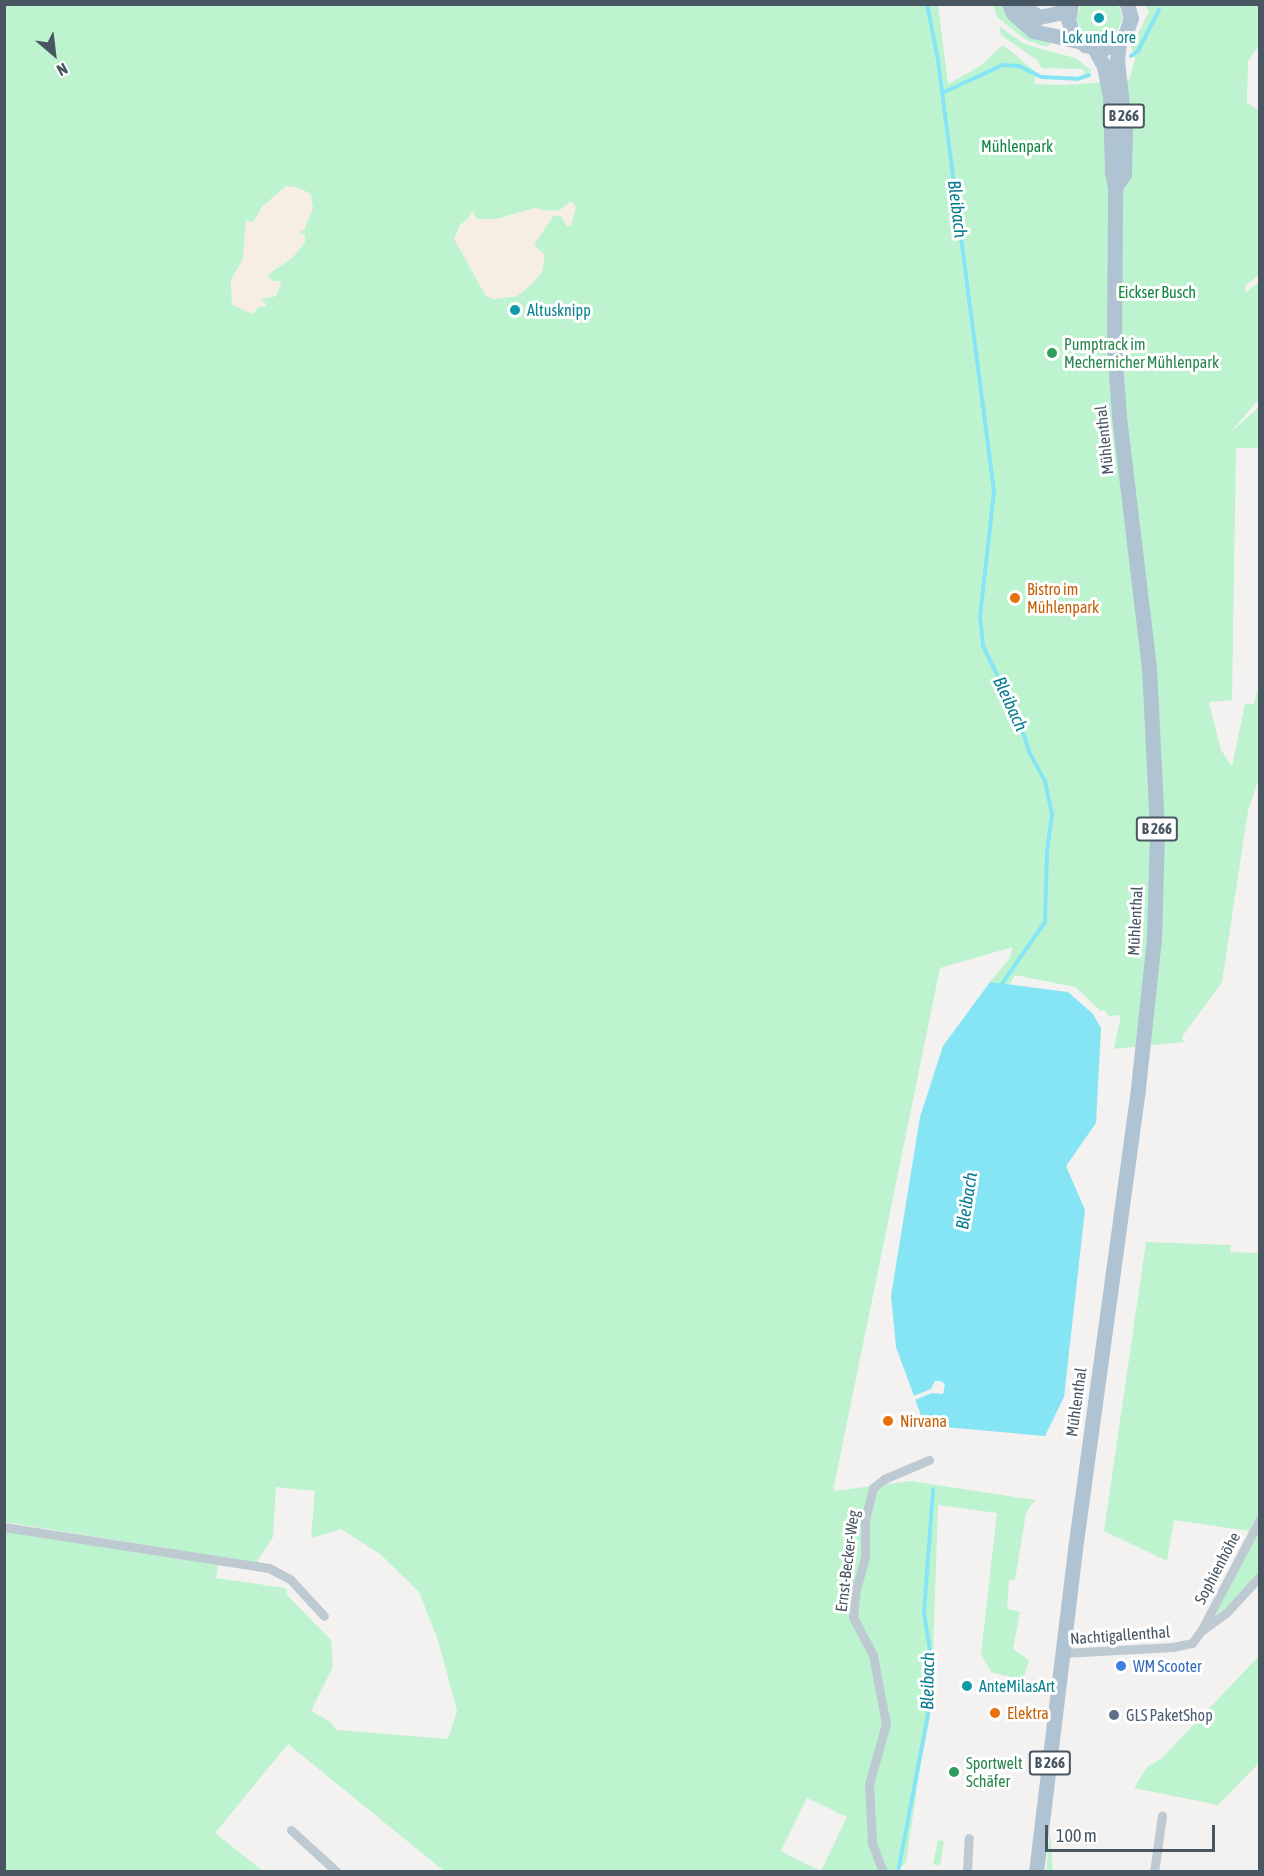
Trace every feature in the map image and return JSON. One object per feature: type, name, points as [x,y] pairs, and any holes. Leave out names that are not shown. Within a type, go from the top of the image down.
[{"type":"main road","points":[[1009,4],[1013,13],[1033,31],[1078,41],[1094,48],[1111,46],[1119,42],[1129,27],[1131,18],[1127,4]]},
{"type":"main road","points":[[1019,4],[1039,17],[1058,13],[1070,4]]},
{"type":"main road","points":[[1070,4],[1070,27],[1078,41]]},
{"type":"main road","name":"Mühlenthal","points":[[1116,187],[1124,174],[1125,140],[1117,61],[1119,42]]},
{"type":"main road","name":"Mühlenthal","points":[[1063,1653],[1083,1481],[1138,1088],[1154,939],[1157,830],[1155,753],[1149,668],[1119,415],[1114,319],[1116,187],[1112,172],[1108,83],[1104,66],[1094,48]]},
{"type":"main road","name":"B 266","points":[[1036,1872],[1063,1653]]},
{"type":"street","name":"Ernst-Becker-Weg","points":[[883,1872],[872,1844],[869,1784],[886,1724],[873,1655],[853,1617],[856,1589],[865,1558],[865,1520],[873,1488],[878,1483],[929,1460]]},
{"type":"street","name":"Sophienhöhe","points":[[1201,1631],[1260,1519]]},
{"type":"street","points":[[4,1527],[269,1568],[290,1579],[324,1616]]},
{"type":"street","name":"Nachtigallenthal","points":[[1063,1653],[1173,1647],[1192,1643],[1201,1631],[1226,1613],[1260,1576]]},
{"type":"street","points":[[1154,1872],[1162,1816]]},
{"type":"street","points":[[291,1830],[337,1872]]},
{"type":"street","points":[[967,1872],[969,1838]]},
{"type":"green space","points":[[1118,4],[1123,18],[1115,35],[1099,41],[1083,34],[1076,17],[1081,5]]},
{"type":"green space","points":[[5,5],[938,5],[948,84],[980,66],[1003,45],[1036,72],[1034,84],[1067,85],[1129,80],[1135,59],[1131,47],[1149,12],[1145,5],[1259,5],[1259,46],[1248,61],[1247,102],[1259,111],[1259,275],[1246,285],[1245,293],[1259,282],[1259,399],[1230,433],[1259,407],[1259,448],[1236,448],[1232,700],[1209,702],[1221,750],[1232,766],[1245,704],[1254,704],[1259,684],[1260,775],[1248,811],[1222,982],[1182,1037],[1184,1042],[1114,1049],[1121,1015],[1109,1016],[1075,987],[1020,976],[1014,976],[1010,985],[990,982],[1009,959],[1013,947],[940,968],[833,1491],[911,1481],[1035,1500],[1026,1513],[1015,1580],[1009,1580],[1007,1609],[1020,1612],[1013,1649],[1029,1660],[1023,1680],[991,1672],[981,1654],[997,1513],[938,1505],[932,1687],[906,1863],[895,1872],[444,1871],[288,1744],[215,1833],[263,1871],[5,1872],[5,1531],[218,1565],[216,1578],[286,1588],[287,1595],[331,1640],[333,1667],[311,1711],[329,1721],[337,1730],[448,1739],[457,1711],[438,1640],[419,1592],[380,1554],[341,1529],[311,1538],[315,1491],[276,1487],[273,1537],[256,1563],[5,1522]],"holes":[[[286,186],[299,188],[309,214],[304,230],[300,231],[305,242],[292,258],[267,275],[272,282],[281,282],[276,296],[260,299],[267,306],[259,307],[252,314],[232,304],[231,280],[243,259],[247,220],[253,223],[262,207]],[[534,208],[547,211],[560,210],[567,225],[561,216],[554,215],[534,245],[517,296],[494,299],[486,296],[455,239],[460,225],[468,219],[497,219]],[[807,1798],[847,1817],[821,1871],[781,1851]]]},
{"type":"green space","points":[[993,5],[1003,5],[1051,41],[1051,44],[1046,47],[1026,40],[997,17]]},
{"type":"green space","points":[[999,26],[1024,44],[1075,58],[1092,71],[1085,74],[1083,69],[1042,68],[1037,60],[1001,35]]},
{"type":"green space","points":[[1146,1242],[1231,1245],[1230,1252],[1259,1253],[1260,1514],[1250,1531],[1174,1520],[1167,1561],[1104,1531]]},
{"type":"green space","points":[[1259,1527],[1259,1578],[1216,1616],[1212,1612]]},
{"type":"green space","points":[[1259,1656],[1259,1763],[1218,1805],[1134,1788],[1147,1767],[1162,1758]]},
{"type":"green space","points":[[1050,1833],[1053,1871],[1046,1871]]},
{"type":"green space","points":[[938,1840],[944,1841],[940,1866],[933,1864]]},
{"type":"sand","points":[[286,186],[299,188],[311,194],[313,208],[304,230],[300,232],[300,234],[305,234],[305,242],[292,258],[267,274],[272,281],[281,281],[276,296],[260,299],[267,306],[259,307],[252,314],[232,304],[231,280],[243,259],[246,220],[253,223],[262,207]]},
{"type":"sand","points":[[571,201],[576,207],[571,226],[567,226],[561,216],[554,215],[534,245],[545,255],[542,272],[531,285],[517,296],[493,299],[486,296],[454,239],[460,225],[468,219],[472,211],[478,220],[497,219],[534,208],[547,211],[560,210]]},
{"type":"water","points":[[990,982],[1068,992],[1093,1014],[1101,1028],[1096,1123],[1066,1166],[1085,1210],[1064,1397],[1045,1436],[932,1426],[922,1418],[896,1347],[891,1296],[920,1117],[943,1046]]},
{"type":"pier","points":[[935,1381],[945,1384],[943,1394],[932,1393],[912,1401],[911,1397],[931,1389]]},
{"type":"waterway","name":"Bleibach","points":[[927,4],[938,60],[994,492],[980,616],[983,646],[1020,722],[1029,752],[1045,781],[1052,815],[1047,852],[1045,922],[999,988]]},
{"type":"waterway","points":[[1131,56],[1138,51],[1159,10]]},
{"type":"waterway","points":[[942,93],[1003,65],[1019,66],[1042,77],[1077,79],[1089,75]]},
{"type":"waterway","name":"Bleibach","points":[[898,1872],[928,1714],[931,1657],[924,1613],[933,1489]]},
{"type":"place","name":"Lok und Lore","points":[[1099,18]]},
{"type":"place","name":"Altusknipp","points":[[515,310]]},
{"type":"place","name":"Pumptrack im Mechernicher Mühlenpark","points":[[1052,353]]},
{"type":"place","name":"Bistro im Mühlenpark","points":[[1015,598]]},
{"type":"place","name":"Nirvana","points":[[888,1421]]},
{"type":"place","name":"WM Scooter","points":[[1121,1666]]},
{"type":"place","name":"AnteMilasArt","points":[[967,1686]]},
{"type":"place","name":"Elektra","points":[[995,1713]]},
{"type":"place","name":"GLS PaketShop","points":[[1114,1715]]},
{"type":"place","name":"Sportwelt Schäfer","points":[[954,1772]]},
{"type":"park label","name":"Mühlenpark","points":[[1017,146]]},
{"type":"park label","name":"Eickser Busch","points":[[1157,292]]}]
